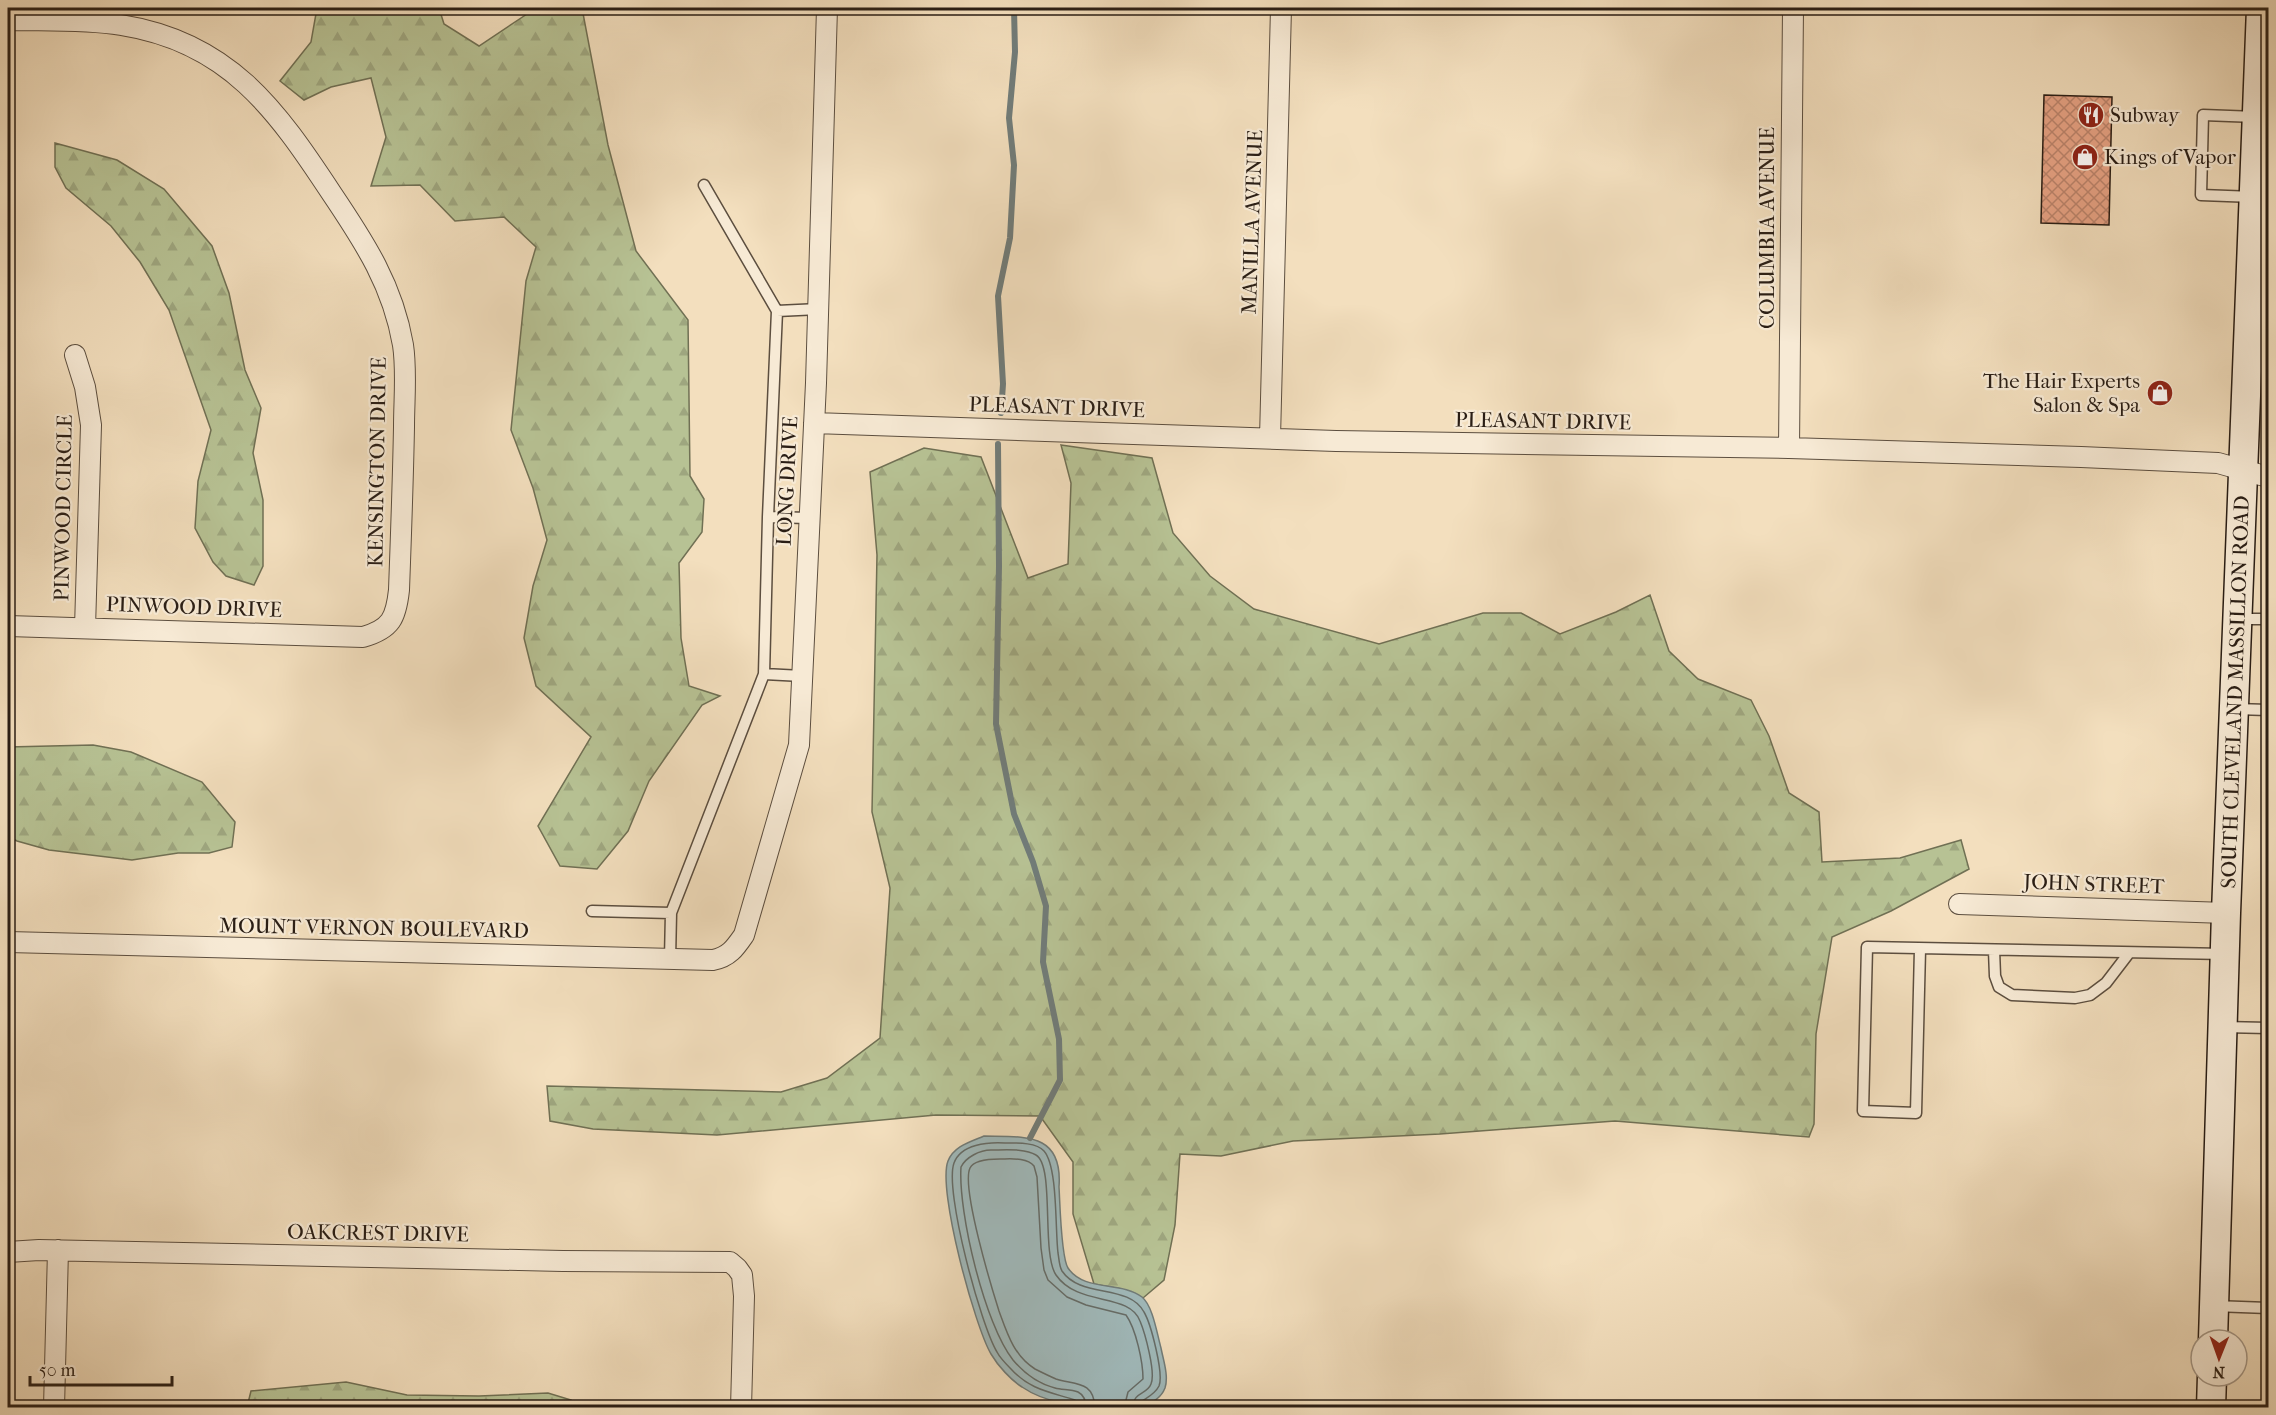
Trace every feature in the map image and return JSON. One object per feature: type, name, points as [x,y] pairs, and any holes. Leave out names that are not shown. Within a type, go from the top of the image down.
[{"type":"main road","name":"SOUTH CLEVELAND MASSILLON ROAD","points":[[2213,1328],[2238,619],[2256,472],[2257,117],[2261,8]]},
{"type":"main road","points":[[2211,1407],[2212,1388]]},
{"type":"street","name":"LONG DRIVE","points":[[735,947],[744,935],[799,745],[819,309],[827,8]]},
{"type":"street","name":"MANILLA AVENUE","points":[[1270,438],[1281,8]]},
{"type":"street","name":"COLUMBIA AVENUE","points":[[1789,448],[1793,8]]},
{"type":"street","name":"KENSINGTON DRIVE","points":[[8,20],[98,22],[121,25],[190,46],[229,69],[260,96],[286,126],[368,249],[390,296],[401,338],[405,367],[399,590],[394,617],[379,632]]},
{"type":"street","name":"PINWOOD CIRCLE","points":[[75,355],[85,387],[91,425],[86,628]]},
{"type":"street","name":"PLEASANT DRIVE","points":[[814,423],[1336,441],[1789,448],[2189,461],[2218,463],[2256,472]]},
{"type":"street","name":"PINWOOD DRIVE","points":[[8,626],[363,637],[379,632]]},
{"type":"street","name":"JOHN STREET","points":[[1959,904],[2226,913]]},
{"type":"street","name":"MOUNT VERNON BOULEVARD","points":[[8,942],[713,960],[725,957],[735,947]]},
{"type":"street","name":"OAKCREST DRIVE","points":[[8,1252],[58,1250],[563,1262],[730,1262],[742,1275],[744,1296],[741,1407]]},
{"type":"street","points":[[54,1407],[58,1250]]},
{"type":"lane","points":[[2257,117],[2203,115],[2201,195],[2258,196]]},
{"type":"lane","points":[[670,959],[671,913],[764,674],[777,311],[704,185]]},
{"type":"lane","points":[[777,311],[819,309]]},
{"type":"lane","points":[[768,517],[809,518]]},
{"type":"lane","points":[[2238,619],[2268,619]]},
{"type":"lane","points":[[764,674],[802,676]]},
{"type":"lane","points":[[2234,709],[2268,710]]},
{"type":"lane","points":[[592,911],[671,913]]},
{"type":"lane","points":[[1920,948],[1916,1113],[1863,1111],[1867,947],[1920,948],[2129,953],[2225,954]]},
{"type":"lane","points":[[1994,950],[1995,976],[1999,987],[2012,995],[2075,998],[2090,995],[2106,983],[2129,953]]},
{"type":"lane","points":[[2223,1027],[2268,1028]]},
{"type":"lane","points":[[2214,1306],[2268,1308]]},
{"type":"green space","points":[[317,8],[439,8],[444,24],[479,46],[534,8],[582,8],[608,145],[636,251],[688,320],[690,476],[704,499],[702,532],[679,563],[681,638],[689,686],[720,696],[702,705],[649,781],[628,831],[597,869],[560,866],[538,826],[591,737],[536,686],[524,638],[533,586],[547,540],[533,488],[511,430],[526,281],[536,247],[504,217],[455,221],[420,185],[371,186],[386,137],[371,78],[331,87],[304,100],[280,81],[311,42]]},
{"type":"green space","points":[[55,143],[117,160],[164,189],[212,246],[229,293],[245,370],[261,408],[253,453],[263,500],[263,566],[254,585],[226,576],[213,562],[195,528],[198,481],[211,430],[169,310],[140,262],[111,226],[66,188],[55,167]]},
{"type":"green space","points":[[1061,445],[1152,458],[1173,533],[1210,576],[1254,609],[1379,644],[1483,613],[1521,613],[1560,634],[1616,612],[1650,595],[1669,651],[1698,679],[1751,700],[1769,736],[1789,793],[1819,812],[1822,862],[1900,858],[1961,840],[1969,869],[1891,911],[1832,937],[1816,1034],[1814,1124],[1809,1137],[1615,1121],[1440,1134],[1293,1141],[1221,1156],[1180,1154],[1175,1225],[1164,1280],[1143,1298],[1121,1289],[1094,1284],[1073,1214],[1073,1162],[1040,1116],[936,1115],[717,1135],[593,1129],[550,1121],[547,1086],[781,1092],[827,1078],[880,1038],[890,888],[872,812],[877,555],[870,472],[924,448],[981,457],[1028,578],[1068,564],[1071,483]]},
{"type":"green space","points":[[93,745],[131,752],[202,782],[235,822],[232,847],[209,853],[178,853],[132,860],[49,850],[17,841],[8,836],[8,747]]},
{"type":"green space","points":[[346,1382],[407,1395],[479,1396],[548,1393],[571,1400],[569,1408],[247,1407],[251,1391]]},
{"type":"water","points":[[984,1136],[1027,1138],[1038,1141],[1048,1147],[1055,1156],[1059,1169],[1062,1242],[1068,1268],[1083,1280],[1133,1292],[1146,1301],[1154,1321],[1166,1373],[1165,1388],[1156,1400],[1128,1407],[1078,1405],[1055,1401],[1033,1393],[1018,1384],[994,1359],[976,1316],[959,1258],[946,1176],[948,1161],[954,1152],[963,1145]]},
{"type":"building","points":[[2044,95],[2112,97],[2109,225],[2041,223]]},
{"type":"waterway","points":[[1001,413],[1003,384],[998,296],[1010,238],[1014,165],[1009,118],[1015,52],[1014,8]]},
{"type":"waterway","points":[[998,444],[999,566],[996,724],[1014,814],[1033,862],[1046,906],[1043,962],[1059,1039],[1060,1080],[1030,1138]]},
{"type":"place","name":"Subway","points":[[2091,115]]},
{"type":"place","name":"Kings of Vapor","points":[[2085,157]]},
{"type":"place","name":"The Hair Experts Salon & Spa","points":[[2160,393]]}]
